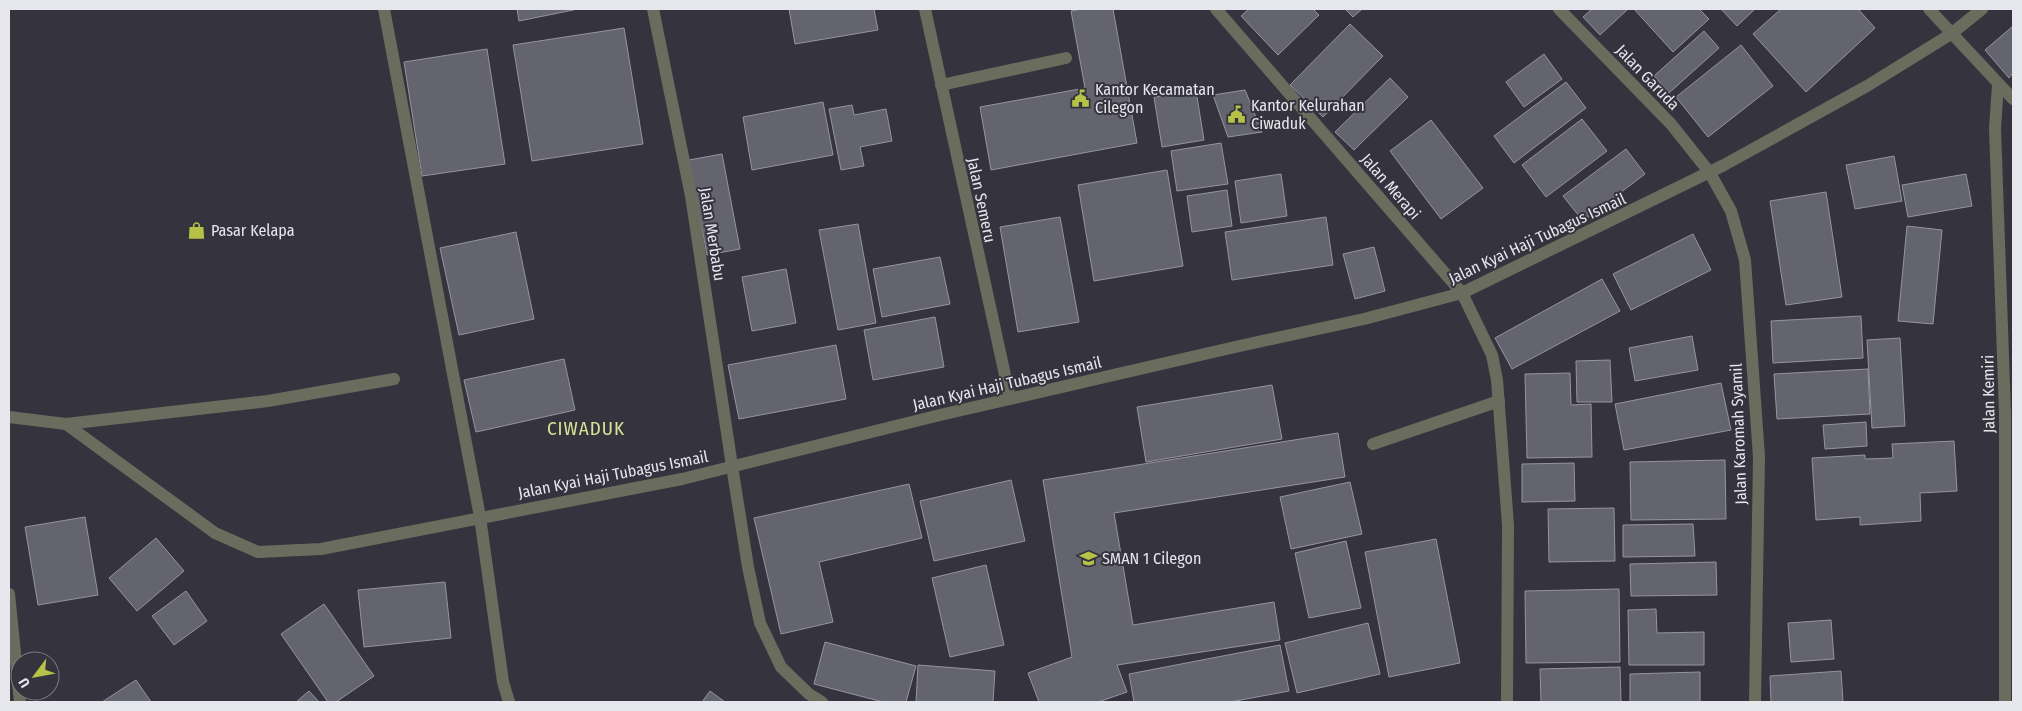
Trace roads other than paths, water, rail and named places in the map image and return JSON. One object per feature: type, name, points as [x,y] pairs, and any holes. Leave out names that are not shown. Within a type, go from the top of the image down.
[{"type":"street","points":[[384,9],[480,517],[504,682],[509,702]]},
{"type":"street","name":"Jalan Merbabu","points":[[653,9],[691,196],[748,566],[760,623],[781,667],[809,694],[822,702]]},
{"type":"street","name":"Jalan Semeru","points":[[924,9],[1010,398]]},
{"type":"street","name":"Jalan Merapi","points":[[1216,9],[1462,293],[1492,355],[1499,401],[1508,525],[1507,702]]},
{"type":"street","name":"Jalan Garuda","points":[[1559,9],[1671,124],[1710,173]]},
{"type":"street","points":[[1929,9],[2013,99]]},
{"type":"street","name":"Jalan Kyai Haji Tubagus Ismail","points":[[9,417],[66,424],[215,533],[258,552],[321,549],[682,479],[1010,398],[1364,319],[1462,293],[1710,173],[1867,86],[1951,34],[1982,9]]},
{"type":"street","points":[[941,85],[1066,58]]},
{"type":"street","name":"Jalan Kemiri","points":[[1998,84],[1995,128],[2005,413],[2004,702]]},
{"type":"street","name":"Jalan Karomah Syamil","points":[[1710,173],[1731,211],[1744,260],[1758,457],[1755,702]]},
{"type":"street","points":[[66,424],[268,401],[394,379]]},
{"type":"street","points":[[1373,444],[1499,401]]},
{"type":"street","points":[[9,594],[20,702]]},
{"type":"place","name":"Kantor Kecamatan Cilegon","points":[[1081,98]]},
{"type":"place","name":"Kantor Kelurahan Ciwaduk","points":[[1237,114]]},
{"type":"place","name":"Pasar Kelapa","points":[[197,230]]},
{"type":"place","name":"SMAN 1 Cilegon","points":[[1088,558]]},
{"type":"district","name":"CIWADUK","points":[[586,428]]}]
